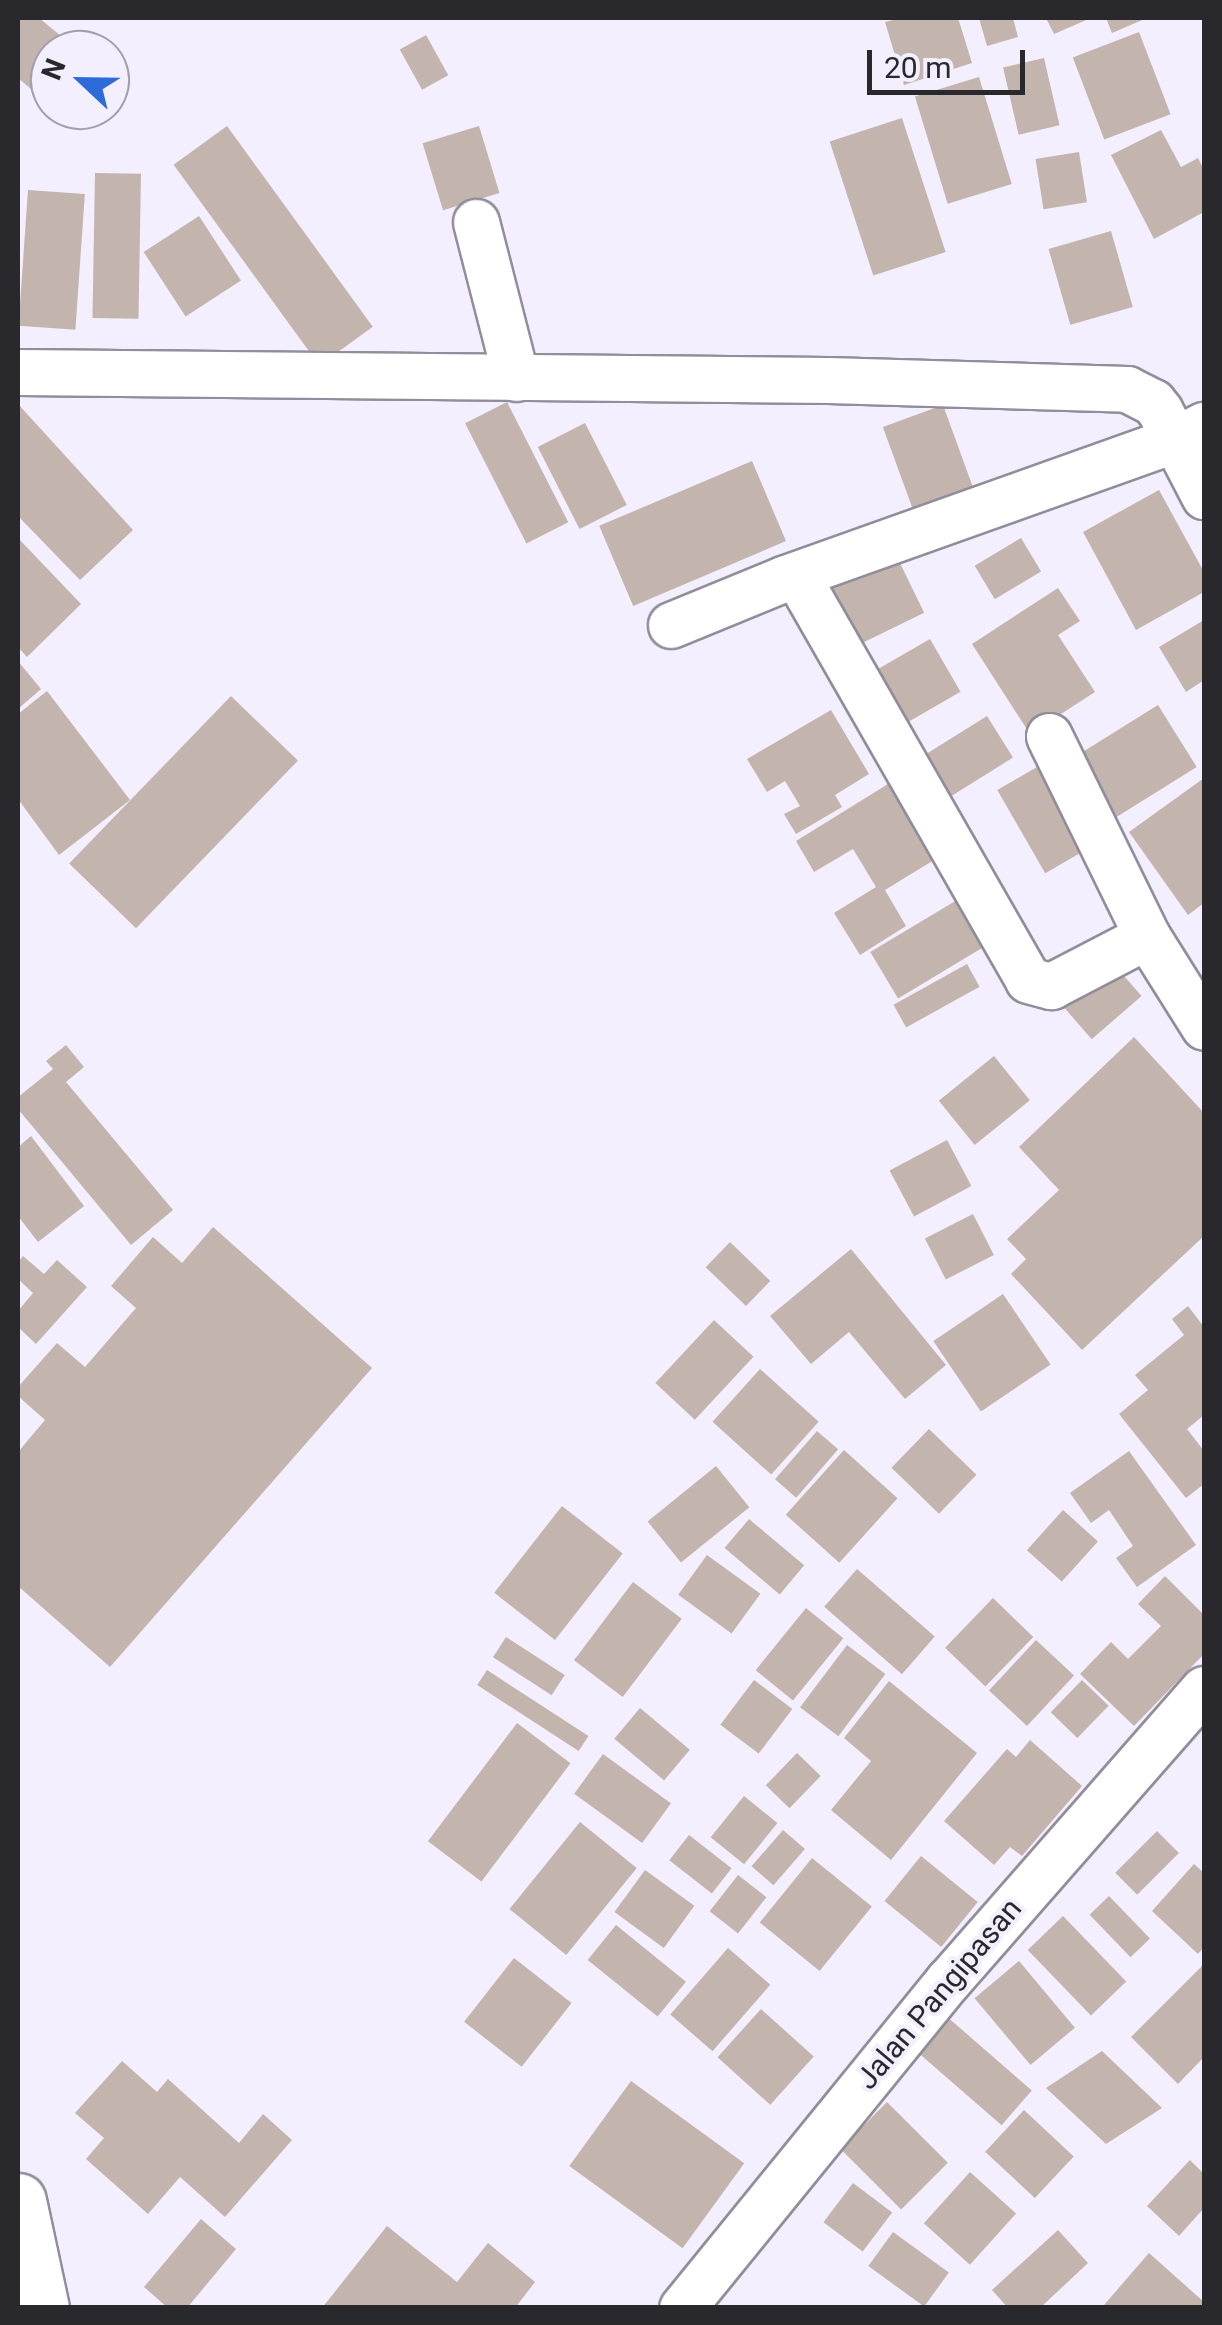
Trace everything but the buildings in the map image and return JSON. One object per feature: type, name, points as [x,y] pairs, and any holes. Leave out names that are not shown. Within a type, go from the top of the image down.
[{"type":"main road","points":[[18,2201],[41,2308]]},
{"type":"street","points":[[476,222],[516,378]]},
{"type":"street","points":[[18,372],[1126,390],[1152,402],[1189,432],[1204,496]]},
{"type":"street","points":[[671,625],[1189,432]]},
{"type":"street","points":[[796,576],[1028,980],[1051,986],[1147,936]]},
{"type":"street","points":[[1048,736],[1147,936],[1204,1028]]},
{"type":"street","name":"Jalan Pangipasan","points":[[682,2308],[948,1981],[1204,1689]]}]
